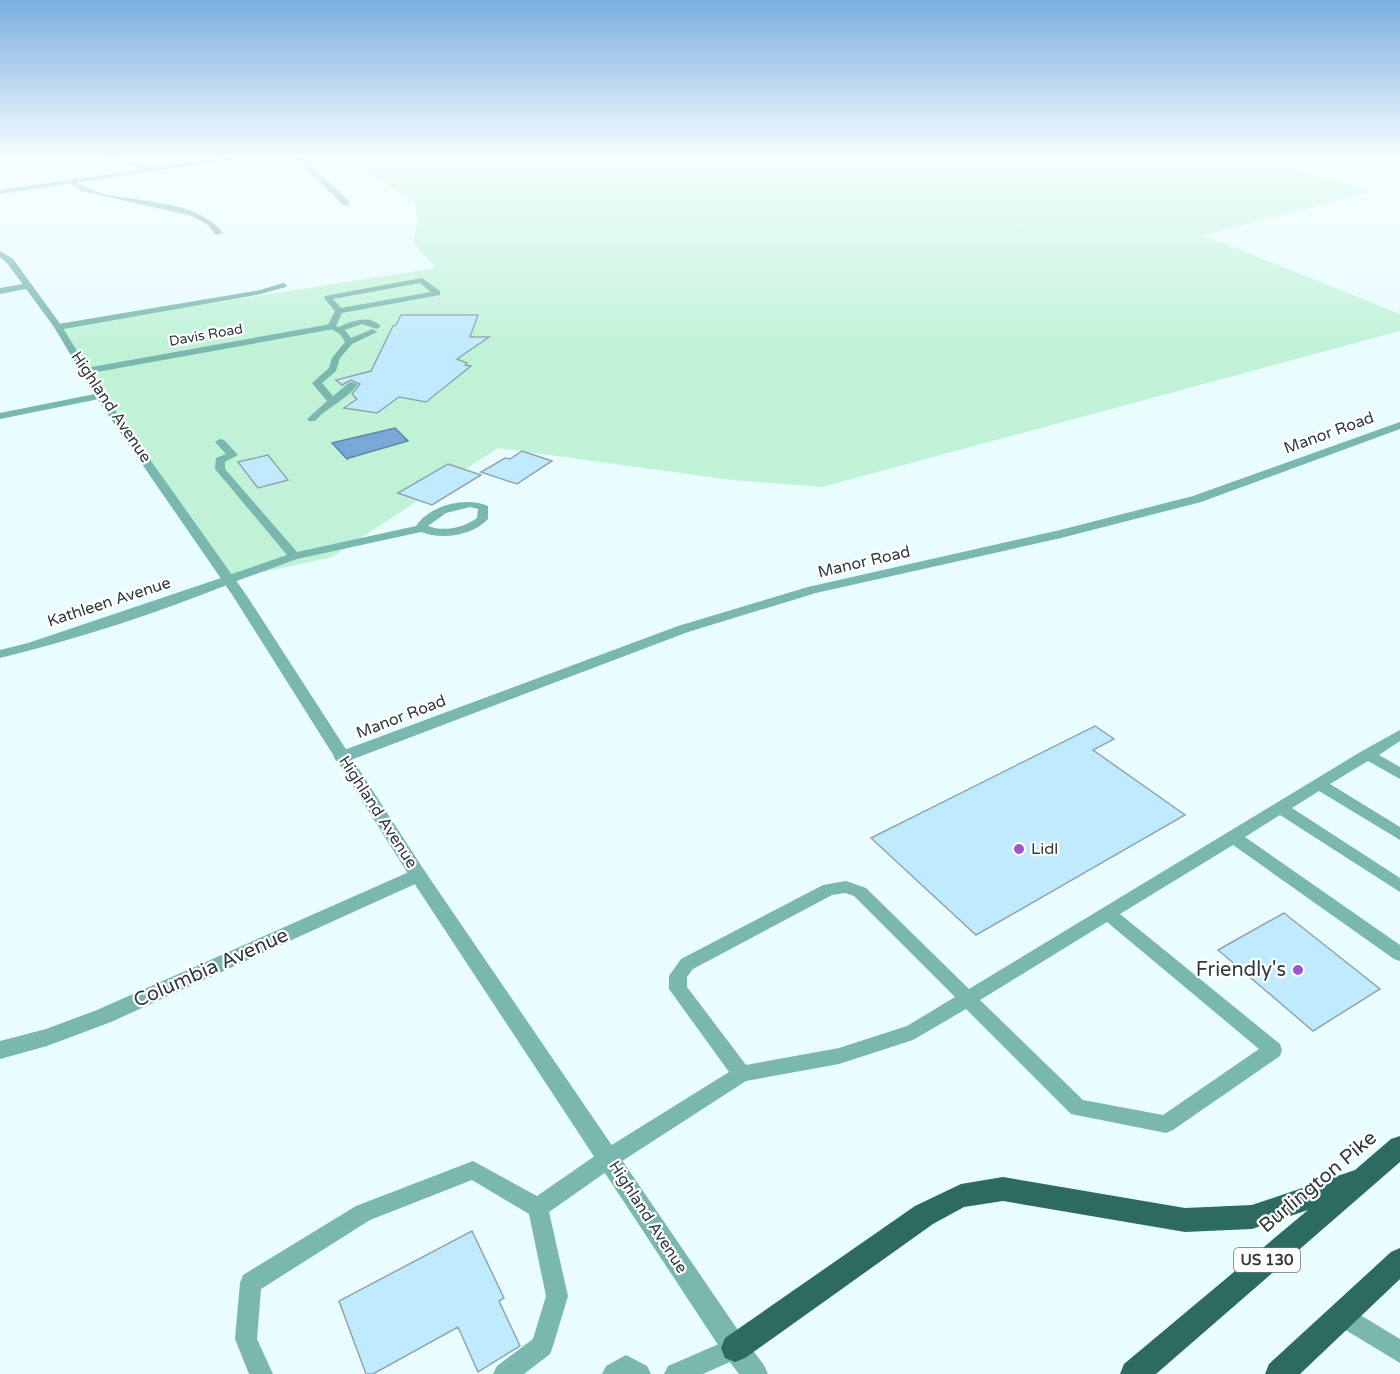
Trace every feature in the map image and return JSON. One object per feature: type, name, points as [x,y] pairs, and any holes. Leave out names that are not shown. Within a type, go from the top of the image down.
[{"type":"highway","name":"Burlington Pike","points":[[1134,1374],[1400,1147]]},
{"type":"highway","points":[[735,1348],[924,1215],[961,1196],[1004,1189],[1185,1220],[1252,1217],[1362,1179]]},
{"type":"highway","points":[[1279,1374],[1400,1261]]},
{"type":"street","name":"Highland Avenue","points":[[0,253],[10,261],[58,327],[87,371],[100,396],[148,462],[227,580],[418,875],[735,1348],[755,1374]]},
{"type":"street","points":[[0,291],[28,286]]},
{"type":"street","name":"Davis Road","points":[[87,371],[334,328]]},
{"type":"street","points":[[0,416],[100,396]]},
{"type":"street","name":"Manor Road","points":[[342,757],[683,629],[813,590],[1061,534],[1197,498],[1400,425]]},
{"type":"street","name":"Kathleen Avenue","points":[[0,654],[33,646],[227,580]]},
{"type":"street","name":"Columbia Avenue","points":[[0,1050],[47,1037],[104,1016],[418,875]]},
{"type":"lane","points":[[208,222],[213,224],[219,233]]},
{"type":"lane","points":[[422,280],[437,293],[339,311],[328,297],[422,280]]},
{"type":"lane","name":"Davis Road","points":[[58,327],[248,295],[283,285]]},
{"type":"lane","points":[[334,328],[339,311]]},
{"type":"lane","points":[[331,399],[317,383],[336,371],[336,358],[349,342],[375,329],[371,322],[334,328]]},
{"type":"lane","points":[[334,328],[343,332],[349,342]]},
{"type":"lane","points":[[312,419],[331,399],[349,390],[353,384]]},
{"type":"lane","points":[[220,442],[233,455],[220,460],[220,469],[294,556]]},
{"type":"lane","points":[[227,580],[294,556],[422,528],[438,532],[466,528],[482,519],[484,508],[479,505],[448,508],[426,520],[422,528]]},
{"type":"lane","points":[[538,1208],[609,1158],[742,1074],[839,1056],[913,1032],[1400,735]]},
{"type":"lane","points":[[1367,754],[1400,774]]},
{"type":"lane","points":[[1319,784],[1400,834]]},
{"type":"lane","points":[[1280,808],[1400,886]]},
{"type":"lane","points":[[1233,837],[1400,954]]},
{"type":"lane","points":[[742,1074],[678,989],[678,976],[687,964],[829,889],[846,887],[860,892],[1078,1108],[1166,1124],[1273,1050],[1108,914]]},
{"type":"lane","points":[[261,1374],[246,1339],[251,1283],[363,1214],[473,1170],[538,1208],[557,1296],[542,1346],[505,1374]]},
{"type":"lane","points":[[1342,1315],[1400,1352]]},
{"type":"lane","points":[[676,1374],[735,1348]]},
{"type":"lane","points":[[614,1374],[626,1367],[639,1374]]},
{"type":"green space","points":[[418,222],[1254,222],[1203,235],[1400,314],[1400,331],[822,487],[732,480],[498,448],[332,557],[227,580],[58,327],[436,268],[413,243]]},
{"type":"water","points":[[395,428],[408,441],[347,459],[332,443]]},
{"type":"building","points":[[401,315],[478,315],[470,337],[489,337],[457,359],[471,366],[426,402],[399,397],[377,413],[344,408],[357,399],[352,394],[360,384],[351,380],[342,385],[336,380],[371,371],[393,326],[396,325]]},
{"type":"building","points":[[522,451],[552,461],[517,484],[481,472],[505,458],[510,459]]},
{"type":"building","points":[[268,455],[288,480],[258,488],[238,462]]},
{"type":"building","points":[[448,464],[481,475],[432,505],[398,493]]},
{"type":"building","points":[[1095,726],[1114,739],[1093,750],[1185,815],[976,935],[871,838]]},
{"type":"building","name":"Friendly's","points":[[1284,913],[1380,989],[1313,1031],[1218,950]]},
{"type":"building","points":[[472,1231],[504,1298],[499,1301],[520,1346],[478,1372],[458,1327],[373,1374],[366,1374],[339,1301]]},
{"type":"place","name":"Lidl","points":[[1019,849]]},
{"type":"place","name":"Friendly's","points":[[1298,970]]}]
